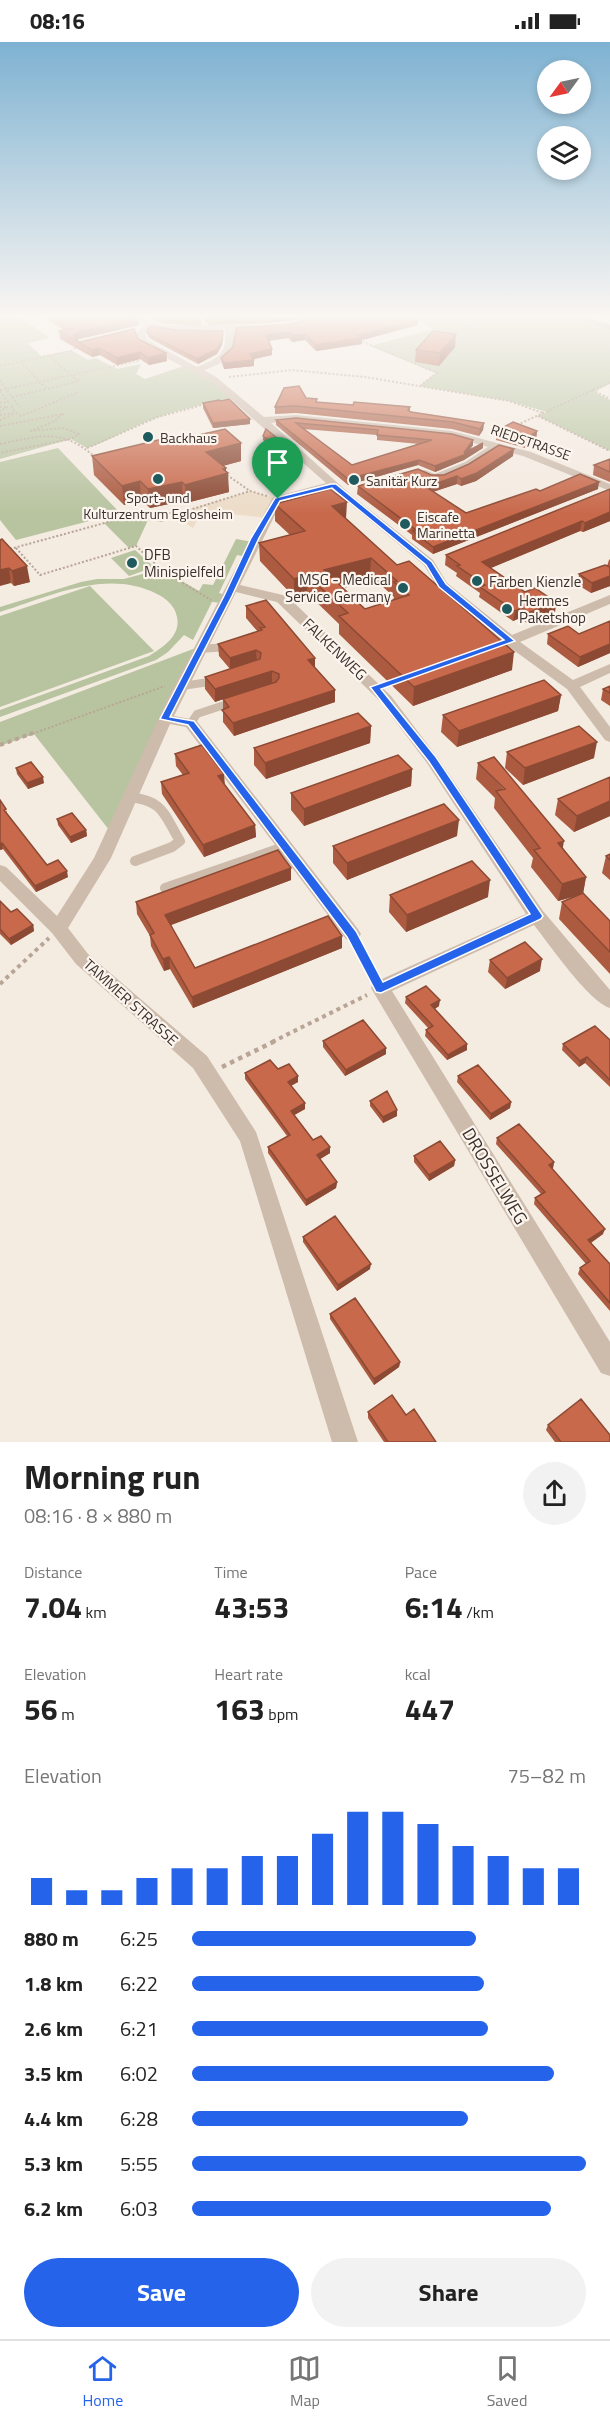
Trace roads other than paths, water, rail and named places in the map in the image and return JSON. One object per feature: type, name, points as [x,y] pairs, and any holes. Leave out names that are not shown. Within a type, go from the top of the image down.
[{"type":"street","points":[[218,383],[343,489],[434,561],[442,585],[510,641],[572,686],[610,737]]},
{"type":"street","name":"RIEDSTRASSE","points":[[261,420],[296,418],[420,429],[498,445],[553,464],[606,492]]},
{"type":"street","points":[[408,473],[418,470],[434,478],[469,464],[498,445]]},
{"type":"street","points":[[58,928],[78,904],[199,649],[255,538],[278,499],[343,489]]},
{"type":"street","name":"FALKENWEG","points":[[232,587],[273,596],[287,604],[386,699],[432,760],[537,916],[593,985],[610,1001]]},
{"type":"street","points":[[510,641],[610,598]]},
{"type":"street","points":[[572,686],[610,668]]},
{"type":"street","points":[[165,719],[191,723],[352,934]]},
{"type":"street","name":"TAMMER STRASSE","points":[[0,871],[58,928],[82,959],[200,1062],[249,1138],[345,1442]]},
{"type":"street","name":"DROSSELWEG","points":[[537,916],[381,988],[610,1364]]},
{"type":"lane","points":[[199,649],[223,649],[243,643]]},
{"type":"lane","points":[[183,686],[223,678]]},
{"type":"lane","points":[[191,723],[197,714],[242,700]]},
{"type":"lane","points":[[129,797],[148,799],[159,806],[180,841],[172,847],[135,861]]},
{"type":"lane","points":[[165,888],[287,846]]},
{"type":"place","name":"Backhaus","points":[[148,437]]},
{"type":"place","name":"Sport- und Kulturzentrum Eglosheim","points":[[158,479]]},
{"type":"place","name":"Sanitär Kurz","points":[[354,480]]},
{"type":"place","name":"Eiscafe Marinetta","points":[[405,524]]},
{"type":"place","name":"DFB Minispielfeld","points":[[132,563]]},
{"type":"place","name":"Farben Kienzle","points":[[477,581]]},
{"type":"place","name":"MSG - Medical Service Germany","points":[[403,588]]},
{"type":"place","name":"Hermes Paketshop","points":[[507,609]]}]
